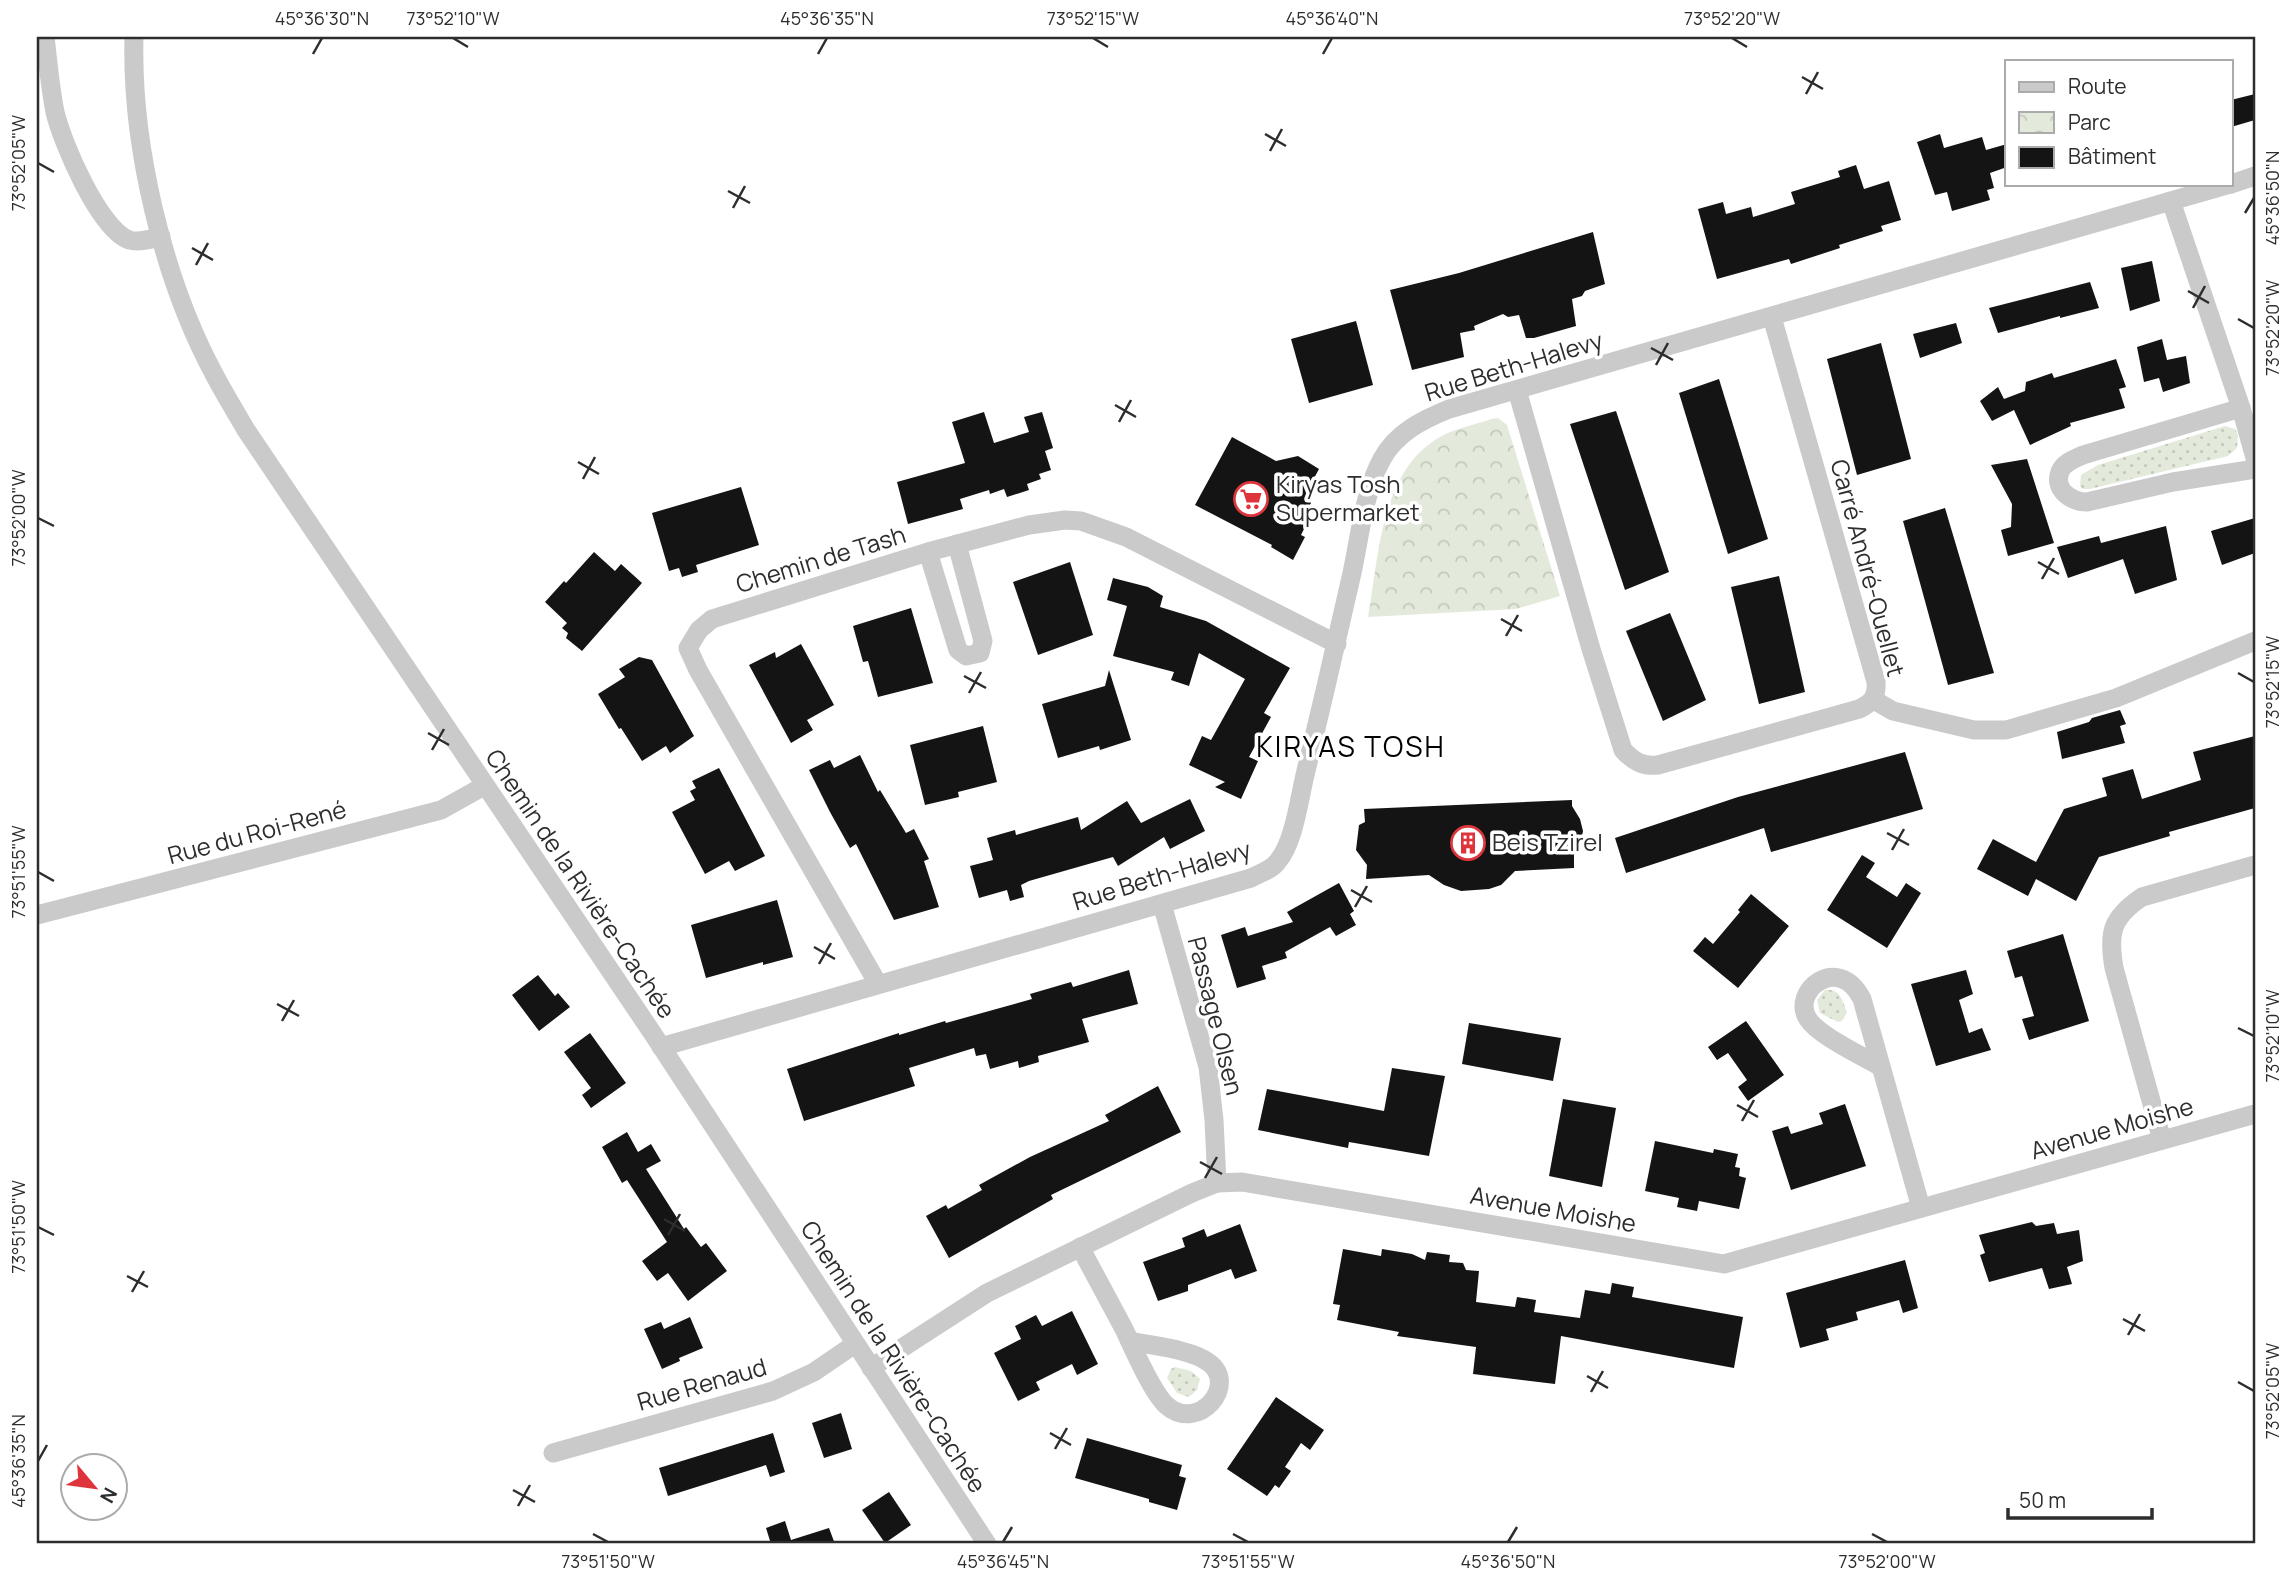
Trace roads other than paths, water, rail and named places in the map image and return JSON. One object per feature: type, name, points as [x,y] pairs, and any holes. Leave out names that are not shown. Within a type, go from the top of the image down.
[{"type":"street","points":[[45,37],[46,112],[87,190],[112,228],[131,240],[141,241],[161,236]]},
{"type":"street","name":"Chemin de la Rivière-Cachée","points":[[134,37],[133,62],[141,142],[161,236],[177,287],[204,353],[246,430],[661,1047],[987,1544]]},
{"type":"street","name":"Rue Beth-Halevy","points":[[2232,183],[2255,176]]},
{"type":"street","name":"Rue Beth-Halevy","points":[[661,1047],[1251,878],[1278,862],[1293,824],[1337,644],[1370,489],[1382,459],[1403,434],[1421,421],[1448,409],[2223,186]]},
{"type":"street","points":[[2171,201],[2241,408],[2255,458]]},
{"type":"street","name":"Carré André-Ouellet","points":[[1517,390],[1591,649],[1623,750],[1629,757],[1648,766],[1658,765],[1859,709],[1874,700],[1876,682],[1772,317]]},
{"type":"street","points":[[2241,408],[2083,455],[2065,465],[2058,480],[2067,497],[2077,502],[2087,502],[2173,482],[2255,469]]},
{"type":"street","name":"Chemin de Tash","points":[[878,984],[688,648],[699,630],[712,619],[957,544],[1050,521],[1081,521],[1126,537],[1337,644]]},
{"type":"street","points":[[928,552],[958,650],[967,656],[980,653],[983,641],[957,544]]},
{"type":"street","points":[[1874,700],[1893,711],[1974,730],[2006,730],[2116,698],[2255,641]]},
{"type":"street","name":"Rue du Roi-René","points":[[37,915],[441,810],[484,786]]},
{"type":"street","points":[[2162,1140],[2114,968],[2109,943],[2116,922],[2127,907],[2142,897],[2255,865]]},
{"type":"street","name":"Passage Olsen","points":[[1162,904],[1208,1067],[1217,1183]]},
{"type":"street","points":[[1881,1067],[1819,1030],[1807,1018],[1804,1012],[1805,999],[1816,984],[1824,979],[1839,977],[1858,991],[1881,1067],[1921,1208]]},
{"type":"street","name":"Avenue Moishe","points":[[871,1368],[987,1293],[1217,1183],[1256,1185],[1724,1264],[2255,1114]]},
{"type":"street","points":[[1080,1247],[1130,1341],[1161,1399],[1169,1407],[1190,1414],[1210,1404],[1220,1383],[1218,1373],[1211,1364],[1188,1353],[1130,1341]]},
{"type":"street","name":"Rue Renaud","points":[[553,1453],[773,1391],[814,1373],[855,1344]]},
{"type":"place","name":"Kiryas Tosh Supermarket","points":[[1251,499]]},
{"type":"place","name":"Beis Tzirel","points":[[1468,843]]},
{"type":"district","name":"KIRYAS TOSH","points":[[1351,747]]}]
